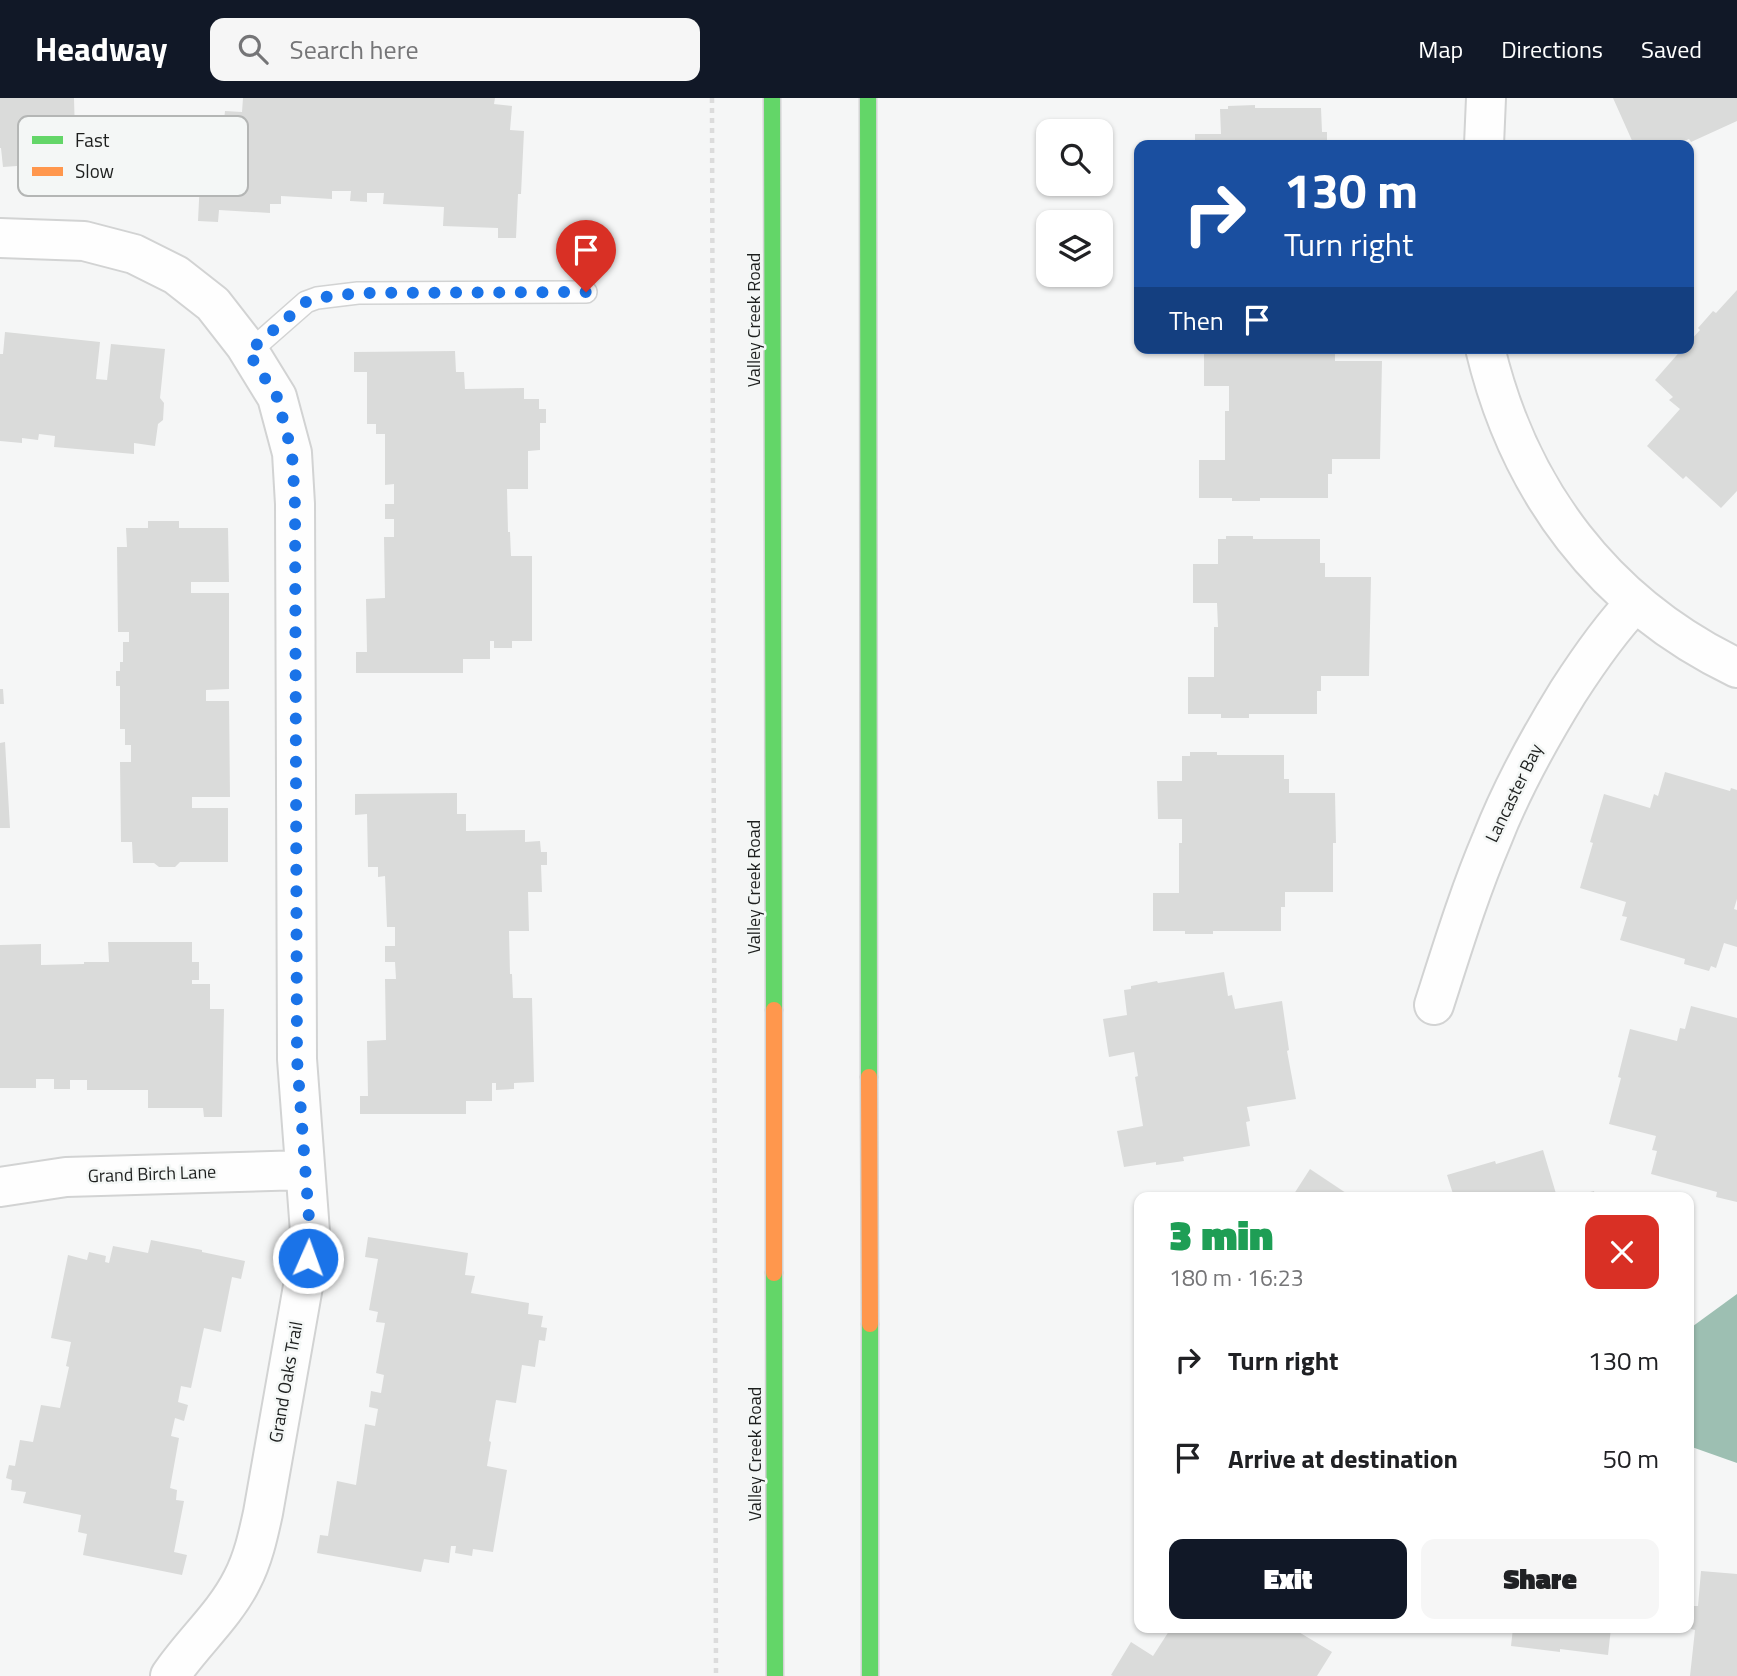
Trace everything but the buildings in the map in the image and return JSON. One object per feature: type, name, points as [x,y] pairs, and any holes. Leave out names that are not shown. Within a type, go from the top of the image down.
[{"type":"main road","name":"Valley Creek Road","points":[[772,98],[775,1676]]},
{"type":"main road","points":[[868,98],[870,1676]]},
{"type":"street","points":[[1485,140],[1486,98]]},
{"type":"street","name":"Grand Oaks Trail","points":[[0,238],[83,241],[134,254],[176,275],[213,304],[248,352],[277,397],[292,453],[296,518],[297,1059],[310,1232],[308,1258],[263,1513],[254,1550],[242,1581],[224,1609],[170,1676]]},
{"type":"street","points":[[1486,354],[1504,414],[1520,451],[1540,489],[1581,548],[1635,603],[1676,633],[1737,668]]},
{"type":"street","name":"Lancaster Bay","points":[[1434,1005],[1468,901],[1514,790],[1574,683],[1601,643],[1635,603]]},
{"type":"street","name":"Grand Birch Lane","points":[[0,1187],[66,1177],[305,1170]]},
{"type":"lane","points":[[248,352],[306,302],[332,296],[358,293],[586,292]]},
{"type":"path","points":[[712,98],[716,1676]]},
{"type":"shaded area","points":[[1737,1294],[1737,1463],[1694,1448],[1694,1325]]},
{"type":"traffic: fast","points":[[772,98],[774,1010]]},
{"type":"traffic: fast","points":[[868,98],[869,1077]]},
{"type":"traffic: fast","points":[[774,1273],[775,1676]]},
{"type":"traffic: fast","points":[[870,1324],[870,1676]]},
{"type":"traffic: slow","points":[[774,1010],[774,1273]]},
{"type":"traffic: slow","points":[[869,1077],[870,1324]]},
{"type":"route","points":[[308,1258],[310,1232],[297,1059],[295,505],[292,453],[277,397],[248,352],[306,302],[317,298],[358,293],[586,292]]}]
